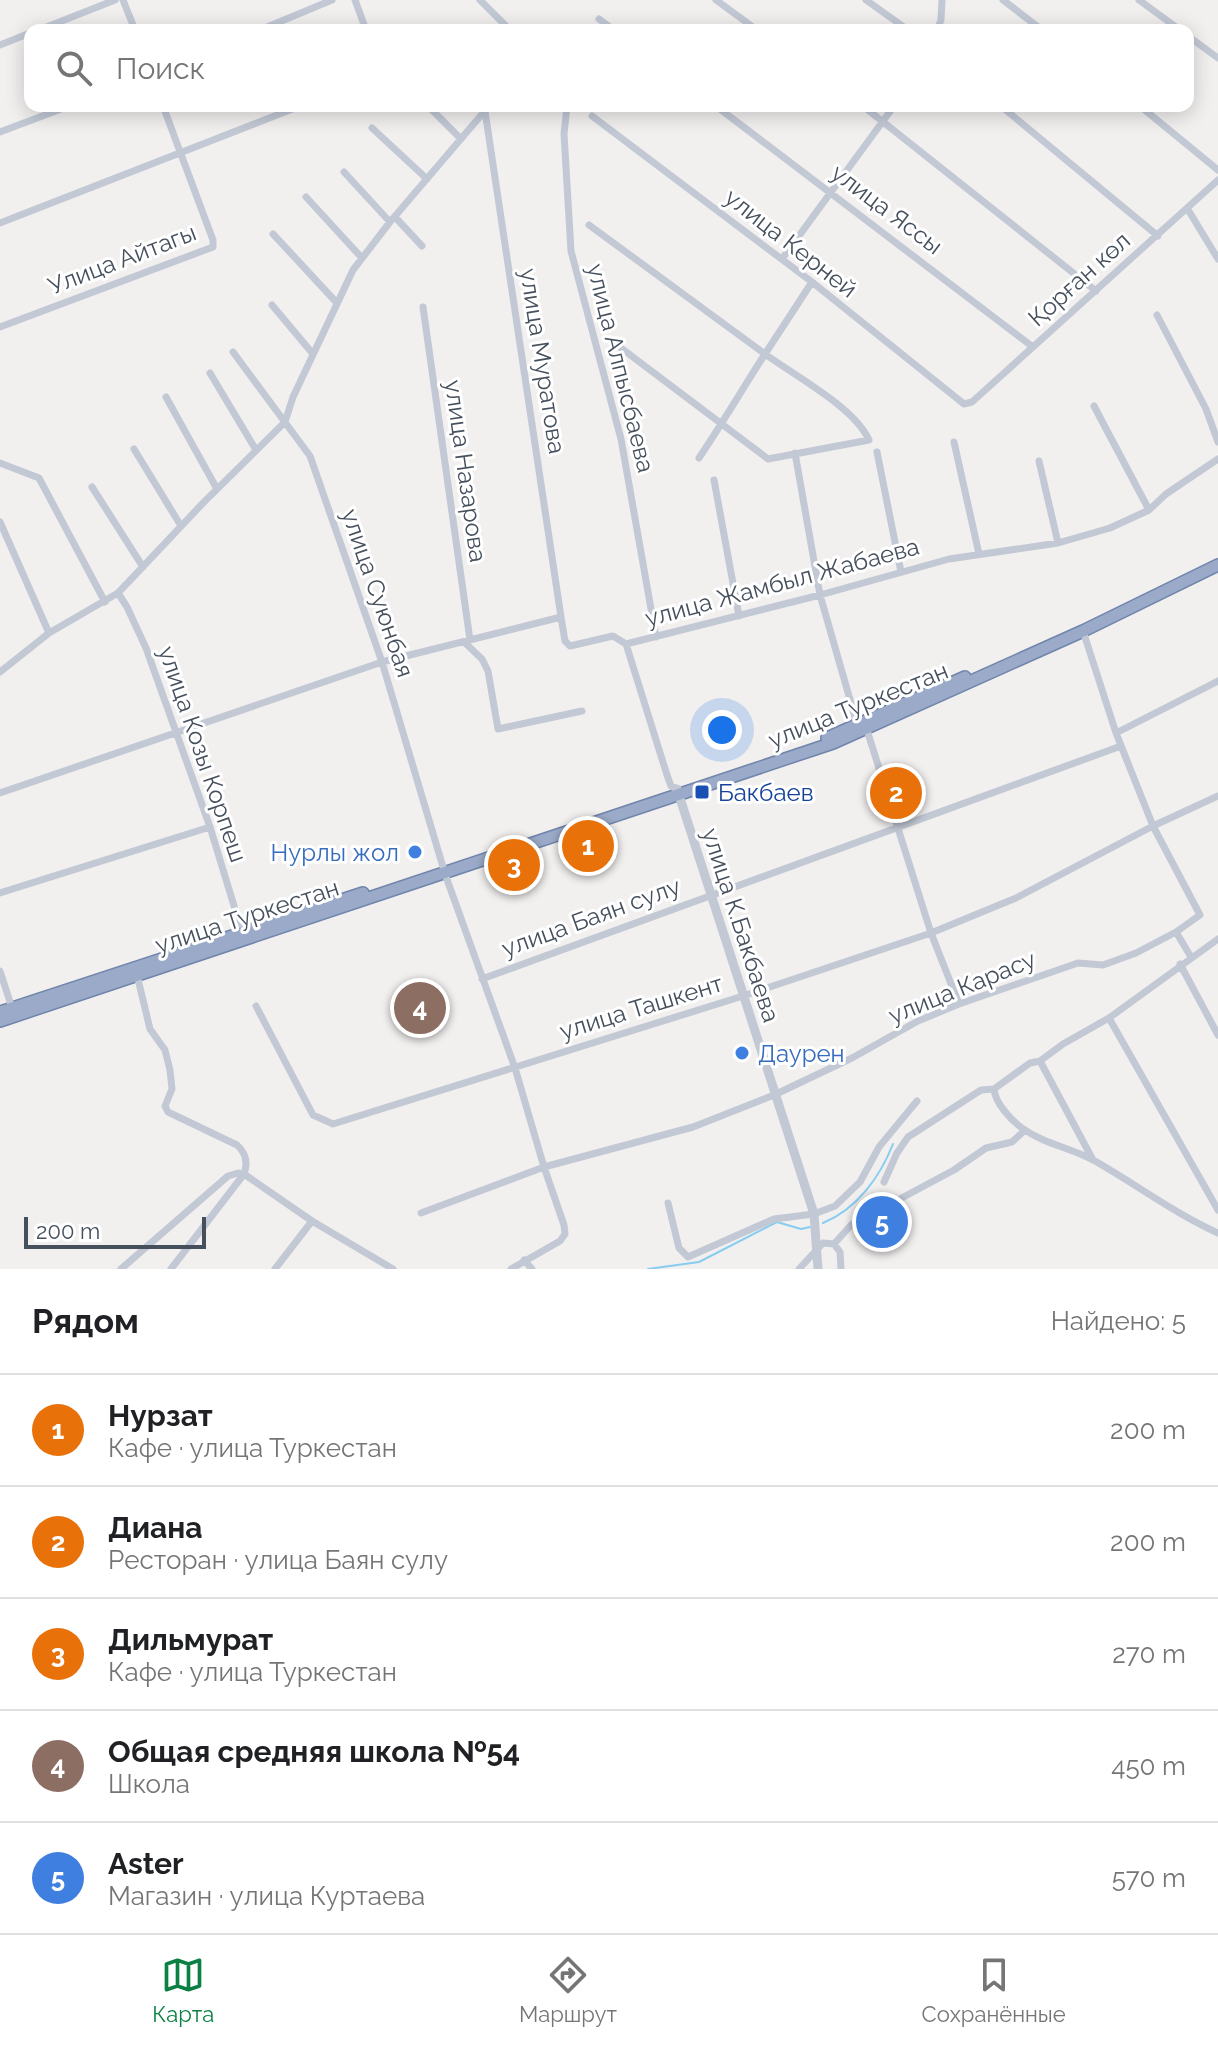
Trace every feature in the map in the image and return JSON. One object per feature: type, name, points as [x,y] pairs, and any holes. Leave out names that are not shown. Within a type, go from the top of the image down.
[{"type":"highway","name":"улица Туркестан","points":[[862,727],[1218,556]]},
{"type":"highway","name":"улица Туркестан","points":[[0,1021],[678,793],[862,727],[1083,631],[1218,565]]},
{"type":"highway","name":"улица Туркестан","points":[[6,1010],[242,932],[444,870]]},
{"type":"street","points":[[54,24],[115,0]]},
{"type":"street","points":[[123,0],[133,24]]},
{"type":"street","points":[[274,24],[332,0]]},
{"type":"street","points":[[355,0],[364,24]]},
{"type":"street","points":[[480,0],[504,24]]},
{"type":"street","points":[[716,0],[749,24]]},
{"type":"street","points":[[866,0],[900,24]]},
{"type":"street","points":[[939,24],[942,0]]},
{"type":"street","points":[[1003,0],[1034,24]]},
{"type":"street","points":[[1139,0],[1172,24]]},
{"type":"street","points":[[599,19],[606,24]]},
{"type":"street","points":[[0,45],[24,35]]},
{"type":"street","points":[[1194,40],[1218,58]]},
{"type":"street","points":[[0,132],[53,112]]},
{"type":"street","name":"Улица Айтагы","points":[[0,327],[211,250],[213,240],[165,112]]},
{"type":"street","points":[[0,223],[285,112]]},
{"type":"street","points":[[434,112],[461,139]]},
{"type":"street","points":[[0,672],[49,633],[118,593],[285,422],[293,397],[353,270],[392,219],[484,112]]},
{"type":"street","name":"улица Муратова","points":[[488,112],[561,617]]},
{"type":"street","name":"улица Алпысбаева","points":[[566,112],[564,134],[571,251],[621,439],[656,637]]},
{"type":"street","name":"улица Яссы","points":[[724,112],[1033,347]]},
{"type":"street","points":[[871,112],[1096,291]]},
{"type":"street","points":[[782,259],[891,112]]},
{"type":"street","points":[[1008,112],[1158,236]]},
{"type":"street","points":[[1147,112],[1218,170]]},
{"type":"street","name":"улица Керней","points":[[592,116],[812,282],[964,404]]},
{"type":"street","points":[[372,128],[427,179]]},
{"type":"street","points":[[344,172],[422,246]]},
{"type":"street","name":"Қорған көл","points":[[964,404],[972,402],[1218,180]]},
{"type":"street","points":[[306,197],[362,258]]},
{"type":"street","points":[[1187,208],[1218,259]]},
{"type":"street","points":[[589,225],[841,409],[863,428],[869,440],[768,459],[613,342]]},
{"type":"street","points":[[273,234],[337,303]]},
{"type":"street","points":[[699,458],[812,282]]},
{"type":"street","points":[[272,305],[313,354]]},
{"type":"street","name":"улица Назарова","points":[[423,307],[467,641]]},
{"type":"street","points":[[1157,315],[1206,409],[1218,442]]},
{"type":"street","name":"улица Суюнбая","points":[[233,352],[310,456],[382,662],[444,870],[515,1068],[565,1234],[560,1241],[524,1260]]},
{"type":"street","points":[[210,373],[256,450]]},
{"type":"street","points":[[166,397],[217,489]]},
{"type":"street","points":[[1094,406],[1149,510]]},
{"type":"street","points":[[954,442],[979,554]]},
{"type":"street","points":[[134,449],[181,526]]},
{"type":"street","points":[[877,452],[901,572]]},
{"type":"street","points":[[795,453],[820,595],[931,933],[959,1004]]},
{"type":"street","name":"улица Жамбыл Жабаева","points":[[561,617],[565,641],[570,646],[613,636],[626,644],[901,572],[979,554],[1058,543],[1110,528],[1149,510],[1166,494],[1218,459]]},
{"type":"street","points":[[1039,461],[1058,543]]},
{"type":"street","points":[[0,463],[39,478],[105,602]]},
{"type":"street","points":[[714,480],[739,616]]},
{"type":"street","points":[[92,487],[143,567]]},
{"type":"street","points":[[0,522],[49,633]]},
{"type":"street","name":"улица Козы Корпеш","points":[[118,593],[146,648],[210,827],[242,932]]},
{"type":"street","points":[[0,793],[382,662],[561,617]]},
{"type":"street","points":[[1083,631],[1116,733],[1153,826]]},
{"type":"street","points":[[467,641],[488,671],[498,729],[582,711]]},
{"type":"street","name":"улица К.Бакбаева","points":[[626,644],[667,775],[678,793],[814,1214],[819,1249],[818,1269]]},
{"type":"street","points":[[1116,733],[1218,681]]},
{"type":"street","name":"улица Баян сулу","points":[[482,979],[1121,746]]},
{"type":"street","name":"улица Ташкент","points":[[256,1006],[313,1115],[333,1124],[743,996],[931,933],[1016,898],[1153,826],[1218,796]]},
{"type":"street","name":"улица Карасу","points":[[421,1213],[544,1167],[693,1127],[774,1095],[852,1058],[918,1021],[959,1004],[1078,963],[1103,965],[1136,953],[1176,932],[1200,915],[1153,826]]},
{"type":"street","points":[[0,893],[210,827]]},
{"type":"street","points":[[1176,932],[1191,957]]},
{"type":"street","points":[[884,1182],[908,1137],[981,1090],[994,1089],[1030,1063],[1040,1061],[1109,1018],[1218,939]]},
{"type":"street","points":[[1180,964],[1218,1035]]},
{"type":"street","points":[[0,971],[6,1010]]},
{"type":"street","points":[[137,975],[150,1029],[165,1050],[170,1070],[172,1089],[165,1106],[168,1112],[237,1145],[243,1150],[247,1166],[171,1269]]},
{"type":"street","points":[[1109,1018],[1218,1210]]},
{"type":"street","points":[[1040,1061],[1093,1160]]},
{"type":"street","points":[[994,1089],[994,1096],[1025,1130],[1093,1160],[1181,1216],[1218,1233]]},
{"type":"street","points":[[668,1203],[679,1248],[688,1257],[774,1219],[814,1214],[835,1206],[853,1190],[887,1136],[917,1101]]},
{"type":"street","points":[[834,1244],[851,1225],[954,1170],[986,1148],[1012,1142],[1025,1130]]},
{"type":"street","points":[[121,1269],[228,1176],[238,1173],[393,1269]]},
{"type":"street","points":[[275,1269],[312,1221]]},
{"type":"street","points":[[799,1269],[823,1243],[834,1244],[840,1252],[841,1269]]},
{"type":"street","points":[[511,1269],[524,1260],[532,1269]]},
{"type":"street","points":[[376,1269],[382,1261]]},
{"type":"waterway","points":[[823,1223],[857,1201],[866,1191],[893,1144]]},
{"type":"waterway","points":[[648,1269],[699,1262],[777,1222],[801,1229],[810,1227]]},
{"type":"place","name":"Бакбаев","points":[[702,792]]},
{"type":"place","name":"Диана","points":[[896,793]]},
{"type":"place","name":"Нурзат","points":[[588,846]]},
{"type":"place","name":"Нурлы жол","points":[[415,852]]},
{"type":"place","name":"Дильмурат","points":[[514,865]]},
{"type":"place","name":"Общая средняя школа №54","points":[[420,1008]]},
{"type":"place","name":"Даурен","points":[[742,1053]]},
{"type":"place","name":"Aster","points":[[882,1222]]}]
